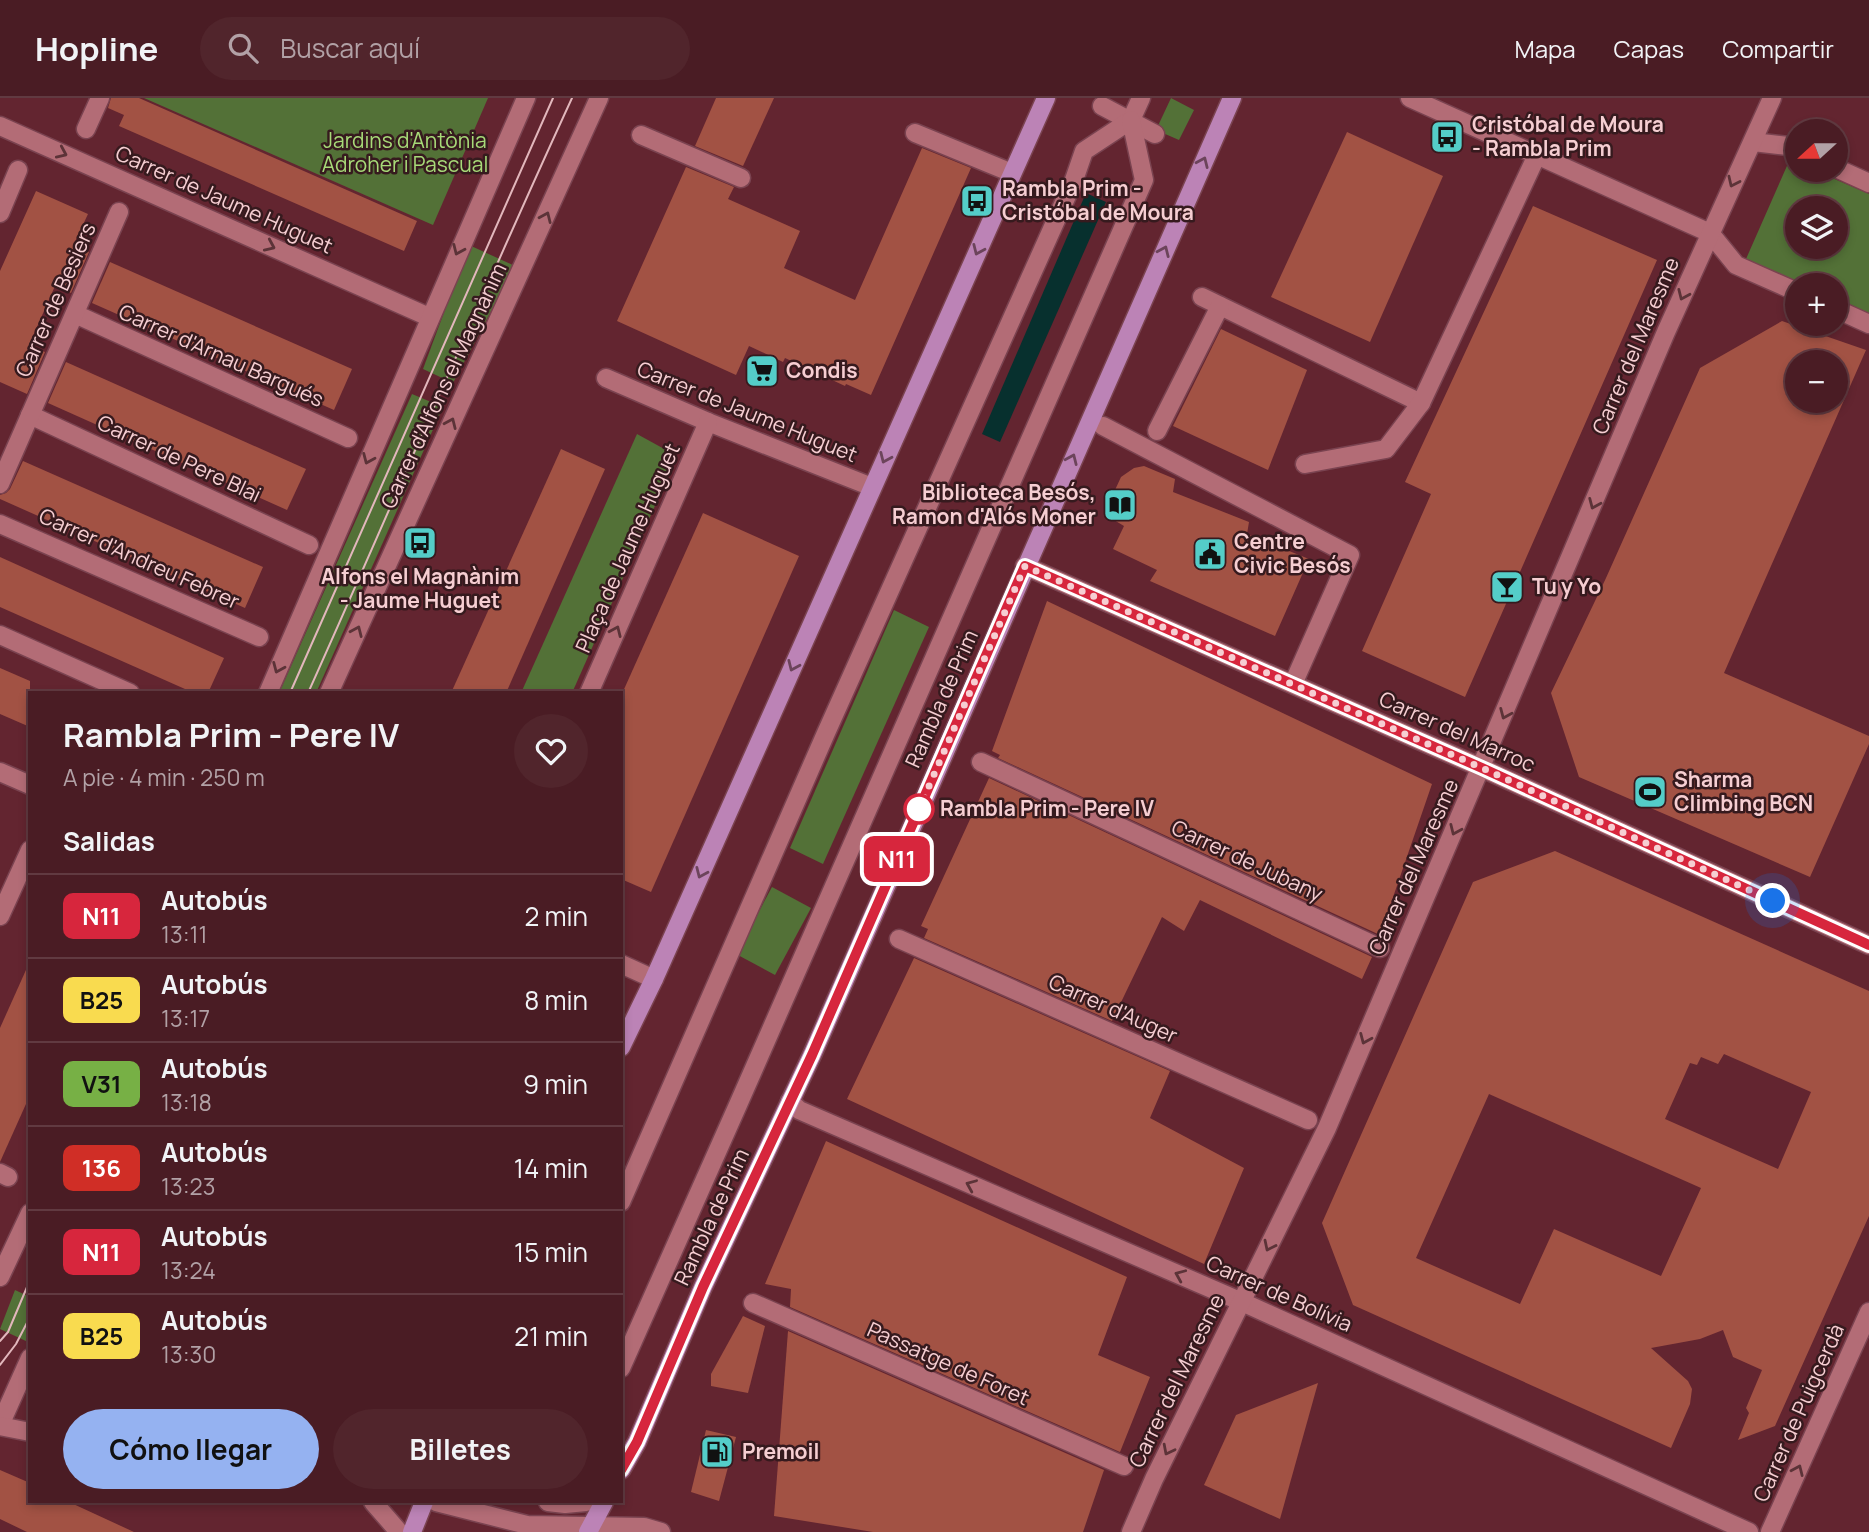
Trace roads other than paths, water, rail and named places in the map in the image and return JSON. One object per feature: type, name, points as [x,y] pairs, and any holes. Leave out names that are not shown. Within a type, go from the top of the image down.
[{"type":"main road","points":[[623,1043],[654,979],[1046,98]]},
{"type":"main road","name":"Rambla de Prim","points":[[623,1466],[637,1442],[703,1287],[790,1101],[1232,98]]},
{"type":"main road","points":[[412,1532],[424,1503]]},
{"type":"main road","points":[[590,1529],[603,1503]]},
{"type":"street","points":[[86,129],[100,98]]},
{"type":"street","name":"Carrer d'Alfons el Magnànim","points":[[269,691],[526,98]]},
{"type":"street","name":"Carrer d'Alfons el Magnànim","points":[[330,691],[599,98]]},
{"type":"street","points":[[623,1197],[826,733],[1074,180],[1084,151],[1131,120],[1141,98]]},
{"type":"street","points":[[1410,98],[1710,233],[1736,265],[1785,287]]},
{"type":"street","name":"Carrer del Maresme","points":[[1131,1532],[1154,1479],[1327,1128],[1710,233],[1772,98]]},
{"type":"street","points":[[1102,106],[1155,134]]},
{"type":"street","name":"Rambla de Prim","points":[[623,1364],[789,993],[1144,180],[1131,120]]},
{"type":"street","name":"Carrer de Jaume Huguet","points":[[0,126],[429,317]]},
{"type":"street","points":[[915,133],[1012,173]]},
{"type":"street","points":[[641,135],[741,178]]},
{"type":"street","points":[[1753,142],[1785,146]]},
{"type":"street","points":[[1305,464],[1386,449],[1420,403],[1537,155]]},
{"type":"street","points":[[0,213],[18,170]]},
{"type":"street","points":[[1848,173],[1869,183]]},
{"type":"street","name":"Carrer de Besiers","points":[[0,484],[120,212]]},
{"type":"street","points":[[1202,297],[1420,403]]},
{"type":"street","points":[[1157,431],[1220,306]]},
{"type":"street","name":"Carrer d'Arnau Bargués","points":[[75,314],[348,438]]},
{"type":"street","points":[[1848,314],[1869,324]]},
{"type":"street","name":"Carrer de Jaume Huguet","points":[[606,378],[872,487]]},
{"type":"street","name":"Carrer de Pere Blai","points":[[30,415],[309,545]]},
{"type":"street","name":"Plaça de Jaume Huguet","points":[[590,691],[708,422]]},
{"type":"street","points":[[1103,426],[1350,555],[1293,684]]},
{"type":"street","name":"Carrer d'Andreu Febrer","points":[[0,524],[259,637]]},
{"type":"street","name":"Carrer del Marroc","points":[[1025,566],[1482,768],[1869,945]]},
{"type":"street","points":[[0,635],[126,691]]},
{"type":"street","name":"Carrer de Jubany","points":[[981,762],[1380,948]]},
{"type":"street","points":[[0,772],[28,784]]},
{"type":"street","points":[[0,916],[28,854]]},
{"type":"street","name":"Carrer d'Auger","points":[[900,939],[1308,1121]]},
{"type":"street","points":[[623,965],[654,979]]},
{"type":"street","name":"Carrer de Bolívia","points":[[790,1101],[799,1111],[1242,1302],[1749,1532]]},
{"type":"street","points":[[0,1277],[28,1217]]},
{"type":"street","name":"Passatge de Foret","points":[[752,1303],[1124,1466]]},
{"type":"street","name":"Carrer de Puigcerdà","points":[[1770,1532],[1869,1312]]},
{"type":"street","points":[[28,1363],[0,1425],[28,1432]]},
{"type":"street","points":[[374,1503],[399,1532]]},
{"type":"street","points":[[440,1503],[527,1525],[590,1529],[644,1528],[661,1532]]},
{"type":"street","points":[[556,1503],[576,1503]]},
{"type":"water","points":[[1086,193],[1106,202],[1000,442],[982,434]]},
{"type":"tram line","points":[[291,691],[553,98]]},
{"type":"tram line","points":[[309,691],[572,98]]},
{"type":"tram line","points":[[0,1341],[8,1332],[28,1285]]},
{"type":"tram line","points":[[0,1365],[16,1344],[28,1321]]},
{"type":"place","name":"Cristóbal de Moura - Rambla Prim","points":[[1447,137]]},
{"type":"place","name":"Rambla Prim - Cristóbal de Moura","points":[[977,201]]},
{"type":"place","name":"Condis","points":[[762,371]]},
{"type":"place","name":"Biblioteca Besós, Ramon d'Alós Moner","points":[[1120,505]]},
{"type":"place","name":"Alfons el Magnànim - Jaume Huguet","points":[[420,543]]},
{"type":"place","name":"Centre Civic Besós","points":[[1210,554]]},
{"type":"place","name":"Tu y Yo","points":[[1507,587]]},
{"type":"place","name":"Sharma Climbing BCN","points":[[1650,792]]},
{"type":"place","name":"Rambla Prim - Pere IV","points":[[919,809]]},
{"type":"place","name":"Premoil","points":[[717,1452]]},
{"type":"park label","name":"Jardins d'Antònia Adroher i Pascual","points":[[405,153]]}]
